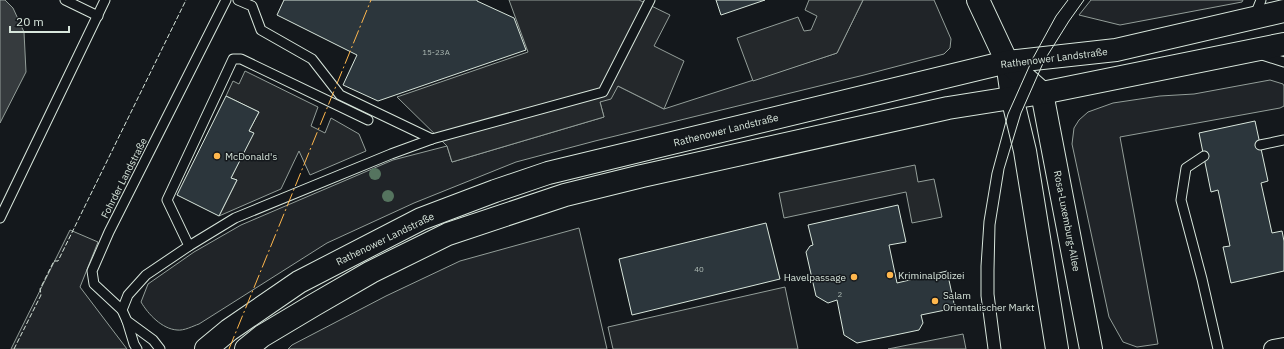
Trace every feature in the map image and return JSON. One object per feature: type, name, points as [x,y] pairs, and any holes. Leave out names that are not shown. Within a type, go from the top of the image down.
[{"type":"main road","points":[[978,0],[1007,62],[1012,97],[1025,151],[1058,349]]},
{"type":"main road","name":"Rathenower Landstraße","points":[[206,349],[229,330],[299,282],[420,219],[548,173],[1007,62],[1116,50],[1258,9],[1284,11]]},
{"type":"main road","points":[[246,349],[262,336],[371,272],[448,234],[565,195],[642,176],[959,106],[1042,93],[1284,44]]},
{"type":"main road","points":[[1007,62],[1042,93]]},
{"type":"main road","name":"Rosa-Luxemburg-Allee","points":[[1042,93],[1091,349]]},
{"type":"street","points":[[1273,349],[1284,347]]},
{"type":"lane","points":[[65,0],[98,16]]},
{"type":"lane","points":[[0,218],[105,0]]},
{"type":"lane","name":"Fohrder Landstraße","points":[[160,349],[153,340],[127,321],[122,310],[94,284],[92,271],[109,232],[226,0]]},
{"type":"lane","points":[[238,0],[252,6],[261,30],[312,59],[340,95],[432,139]]},
{"type":"lane","points":[[122,310],[128,295],[146,276],[189,246],[235,218],[391,154],[432,139],[603,92],[650,0]]},
{"type":"lane","points":[[1249,51],[1284,62]]},
{"type":"lane","points":[[189,246],[167,200],[233,59],[241,59],[368,120]]},
{"type":"lane","points":[[1260,145],[1284,140]]},
{"type":"lane","points":[[1204,156],[1186,168],[1180,200],[1202,279],[1218,349]]},
{"type":"lane","points":[[127,321],[137,349]]},
{"type":"shaded area","points":[[0,0],[5,0],[13,8],[24,32],[26,72],[0,123]]},
{"type":"shaded area","points":[[509,0],[639,0],[670,15],[654,46],[684,61],[664,109],[618,86],[611,99],[600,102],[604,117],[452,162],[447,146],[397,97],[528,52]]},
{"type":"shaded area","points":[[809,0],[863,0],[837,53],[753,81],[737,38],[798,17],[804,31],[811,30],[817,16],[805,10]]},
{"type":"shaded area","points":[[863,0],[934,0],[951,39],[950,48],[944,54],[516,162],[414,203],[327,243],[199,324],[185,329],[171,329],[161,324],[147,311],[141,302],[148,284],[194,252],[241,225],[393,160],[447,146],[452,162],[604,117],[600,102],[618,86],[664,109],[837,53]]},
{"type":"shaded area","points":[[1091,0],[1243,0],[1242,2],[1120,25],[1079,15]]},
{"type":"shaded area","points":[[245,71],[318,107],[311,126],[325,133],[331,118],[359,134],[366,151],[310,175],[299,151],[281,189],[219,216],[237,180],[231,178],[253,133],[249,131],[259,112],[226,96],[233,81],[239,84]]},
{"type":"shaded area","points":[[1270,80],[1283,84],[1284,86],[1284,106],[1280,108],[1120,137],[1158,344],[1137,347],[1123,342],[1109,317],[1072,144],[1074,128],[1079,120],[1088,112],[1113,103],[1160,96],[1194,94]]},
{"type":"shaded area","points":[[915,165],[918,182],[934,179],[942,217],[912,223],[906,192],[784,218],[779,193]]},
{"type":"shaded area","points":[[579,228],[607,349],[288,349],[292,345],[386,296],[460,261]]},
{"type":"shaded area","points":[[70,230],[98,242],[80,287],[127,349],[11,349]]},
{"type":"shaded area","points":[[785,287],[798,349],[613,349],[608,327]]},
{"type":"shaded area","points":[[963,334],[966,349],[888,349]]},
{"type":"building","points":[[284,0],[477,0],[514,18],[526,50],[378,101],[343,85],[357,55],[277,15]]},
{"type":"building","points":[[716,0],[765,0],[721,15]]},
{"type":"building","points":[[226,96],[259,112],[249,131],[254,133],[231,178],[237,180],[219,216],[177,195]]},
{"type":"building","points":[[1255,121],[1268,181],[1261,183],[1272,233],[1282,231],[1284,241],[1284,271],[1231,283],[1223,247],[1230,246],[1218,190],[1211,192],[1199,133]]},
{"type":"building","name":"Havelpassage","points":[[898,205],[906,242],[889,245],[897,283],[947,271],[955,308],[921,315],[923,323],[919,330],[857,343],[844,335],[837,300],[828,303],[816,296],[806,252],[810,246],[813,245],[808,225]]},
{"type":"building","points":[[766,223],[780,279],[632,315],[619,259]]},
{"type":"tram line","points":[[988,349],[981,296],[981,266],[984,221],[992,173],[1008,114],[1033,58],[1056,16],[1068,0]]},
{"type":"tram line","points":[[1001,349],[994,294],[994,270],[995,225],[1004,169],[1021,113],[1044,61],[1084,0]]},
{"type":"fence","points":[[14,349],[41,295],[40,289],[54,261],[58,261],[186,0]]},
{"type":"power","points":[[229,349],[371,0]]},
{"type":"place","name":"McDonald's","points":[[217,156]]},
{"type":"place","name":"Kriminalpolizei","points":[[890,275]]},
{"type":"place","name":"Havelpassage","points":[[854,277]]},
{"type":"place","name":"Salam Orientalischer Markt","points":[[935,301]]}]
